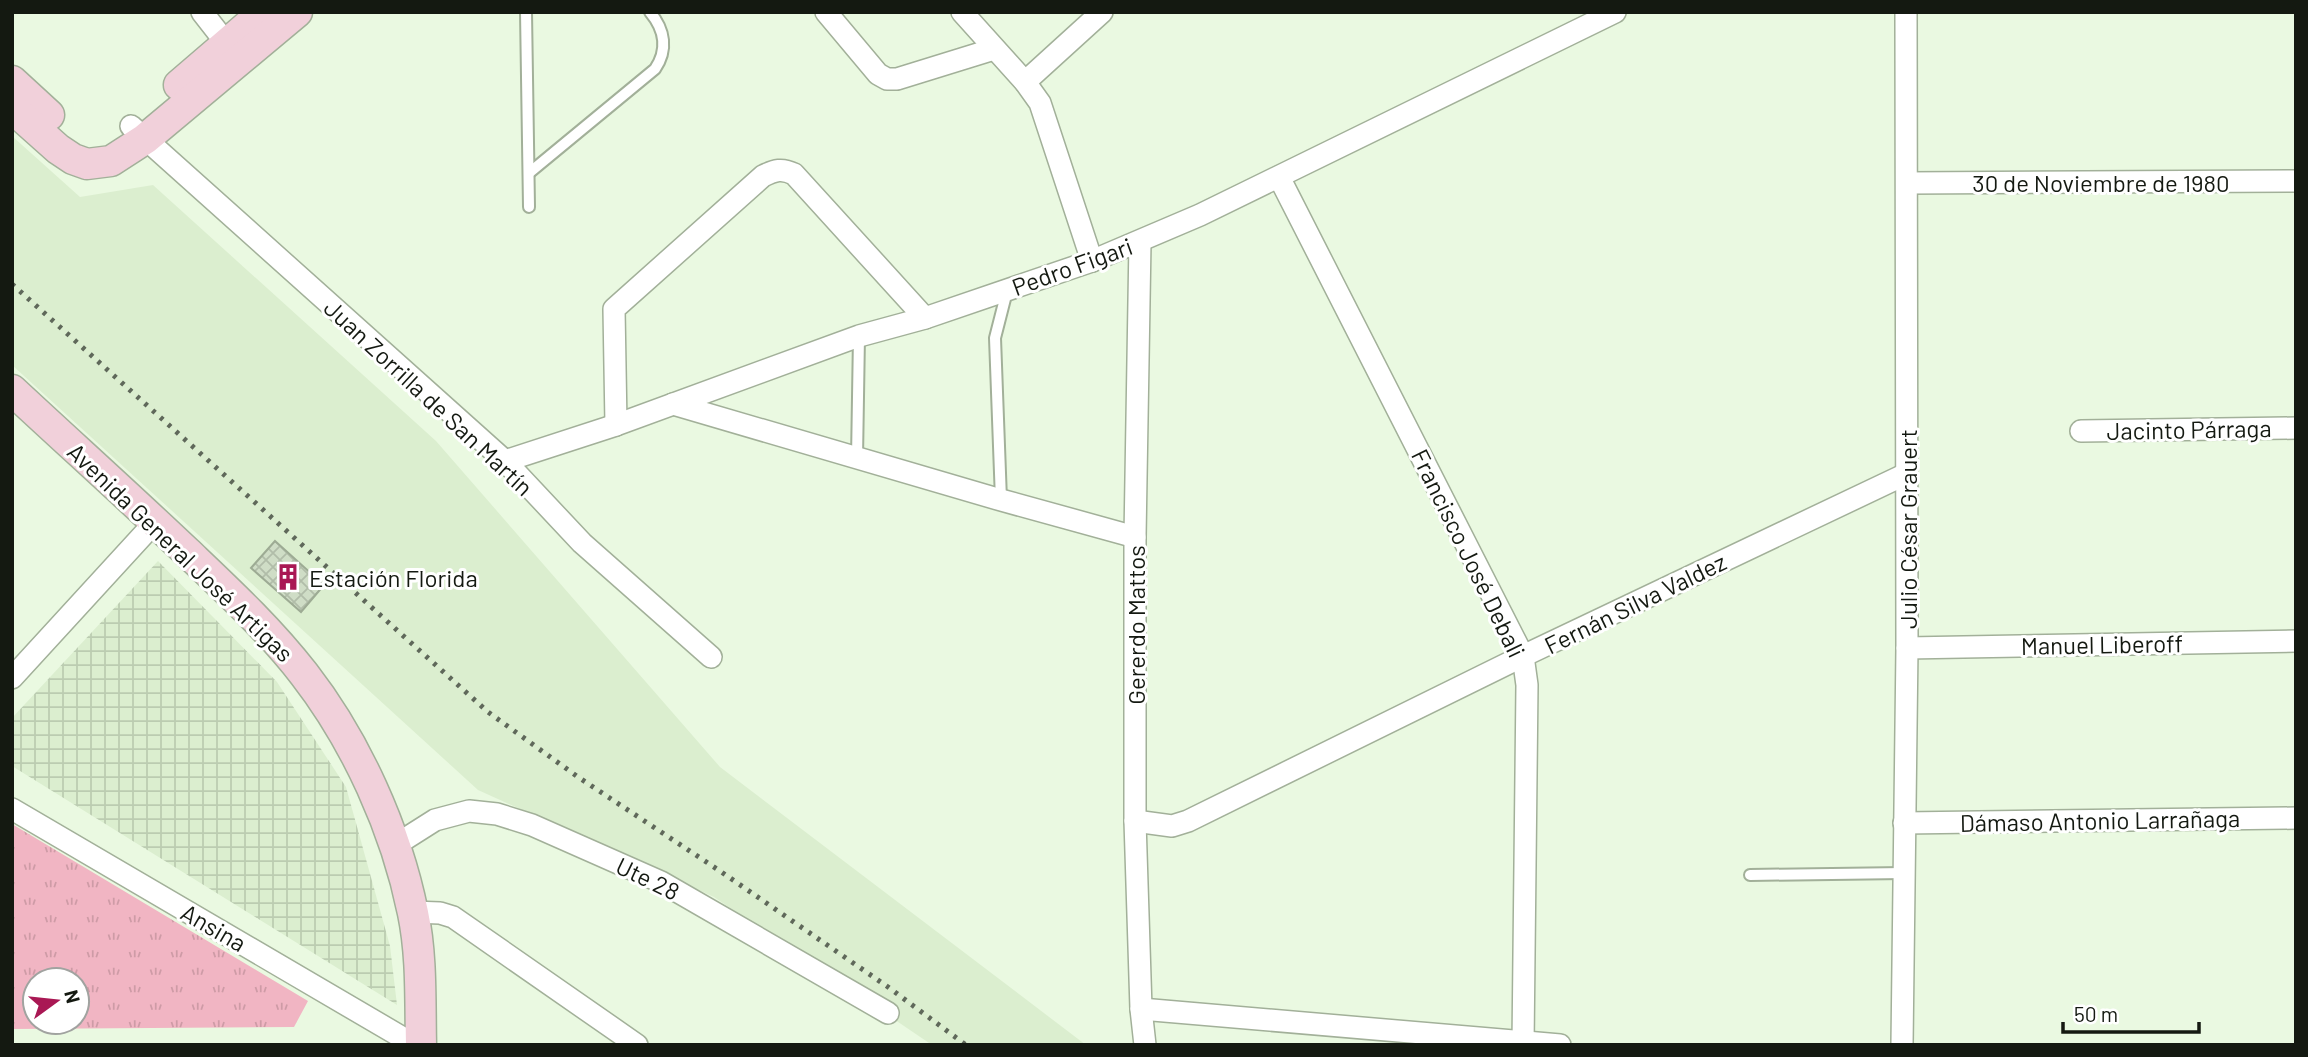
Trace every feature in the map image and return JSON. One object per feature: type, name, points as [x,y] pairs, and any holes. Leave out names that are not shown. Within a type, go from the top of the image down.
[{"type":"street","points":[[201,12],[233,52]]},
{"type":"street","points":[[233,52],[264,12]]},
{"type":"street","points":[[12,107],[58,149],[73,159],[87,164],[104,163],[118,158],[138,132],[233,52],[297,12]]},
{"type":"street","points":[[826,12],[878,74],[887,79],[907,77],[994,49]]},
{"type":"street","points":[[962,12],[1040,103],[1092,261]]},
{"type":"street","points":[[1024,82],[1102,12]]},
{"type":"street","name":"Pedro Figari","points":[[505,461],[616,425],[859,336],[925,318],[1140,242],[1615,12]]},
{"type":"street","name":"Julio César Grauert","points":[[1902,1045],[1908,648],[1906,12]]},
{"type":"street","points":[[12,80],[71,136],[84,144],[105,143],[138,132]]},
{"type":"street","name":"Juan Zorrilla de San Martín","points":[[138,132],[505,461],[582,543],[711,657]]},
{"type":"street","points":[[616,425],[614,309],[764,176],[773,171],[787,170],[794,174],[925,318]]},
{"type":"street","name":"Francisco José Debali","points":[[1279,177],[1523,656],[1527,685],[1523,1043]]},
{"type":"street","name":"30 de Noviembre de 1980","points":[[1907,183],[2296,181]]},
{"type":"street","name":"Gererdo Mattos","points":[[1140,242],[1135,537],[1135,821],[1141,1009]]},
{"type":"street","name":"Avenida General José Artigas","points":[[12,390],[155,522],[264,628],[306,676],[330,711],[374,795],[394,846],[413,912],[419,950],[421,1045]]},
{"type":"street","points":[[673,404],[1135,537]]},
{"type":"street","name":"Jacinto Párraga","points":[[2081,431],[2296,428]]},
{"type":"street","name":"Fernán Silva Valdez","points":[[1135,821],[1172,826],[1188,821],[1523,656],[1906,474]]},
{"type":"street","points":[[12,678],[155,522]]},
{"type":"street","name":"Manuel Liberoff","points":[[1908,648],[2296,641]]},
{"type":"street","name":"Ansina","points":[[12,809],[415,1045]]},
{"type":"street","name":"Ute 28","points":[[394,846],[435,820],[469,811],[497,814],[532,825],[661,882],[888,1013]]},
{"type":"street","name":"Dámaso Antonio Larrañaga","points":[[1904,822],[2296,818]]},
{"type":"street","points":[[413,912],[440,913],[453,917],[637,1045]]},
{"type":"street","points":[[1145,1045],[1141,1009],[1560,1045]]},
{"type":"lane","points":[[526,12],[529,207]]},
{"type":"lane","points":[[529,173],[654,69],[662,55],[664,41],[661,26],[650,12]]},
{"type":"lane","points":[[1001,500],[995,338],[1007,290]]},
{"type":"lane","points":[[857,458],[859,336]]},
{"type":"lane","points":[[1750,875],[1904,873]]},
{"type":"shaded area","points":[[12,136],[80,197],[153,185],[436,441],[720,767],[1086,1045],[932,1045],[714,897],[478,790],[12,365]]},
{"type":"shaded area","points":[[158,561],[277,682],[346,787],[390,946],[397,1005],[12,766],[12,718]]},
{"type":"green space","points":[[12,824],[308,1001],[294,1027],[91,1028],[91,966],[21,966],[21,1029],[12,1029]]},
{"type":"building","name":"Estación Florida","points":[[275,541],[324,585],[301,612],[251,568]]},
{"type":"railway","points":[[12,284],[488,712],[578,777],[888,987],[966,1045]]},
{"type":"place","name":"Estación Florida","points":[[288,577]]}]
